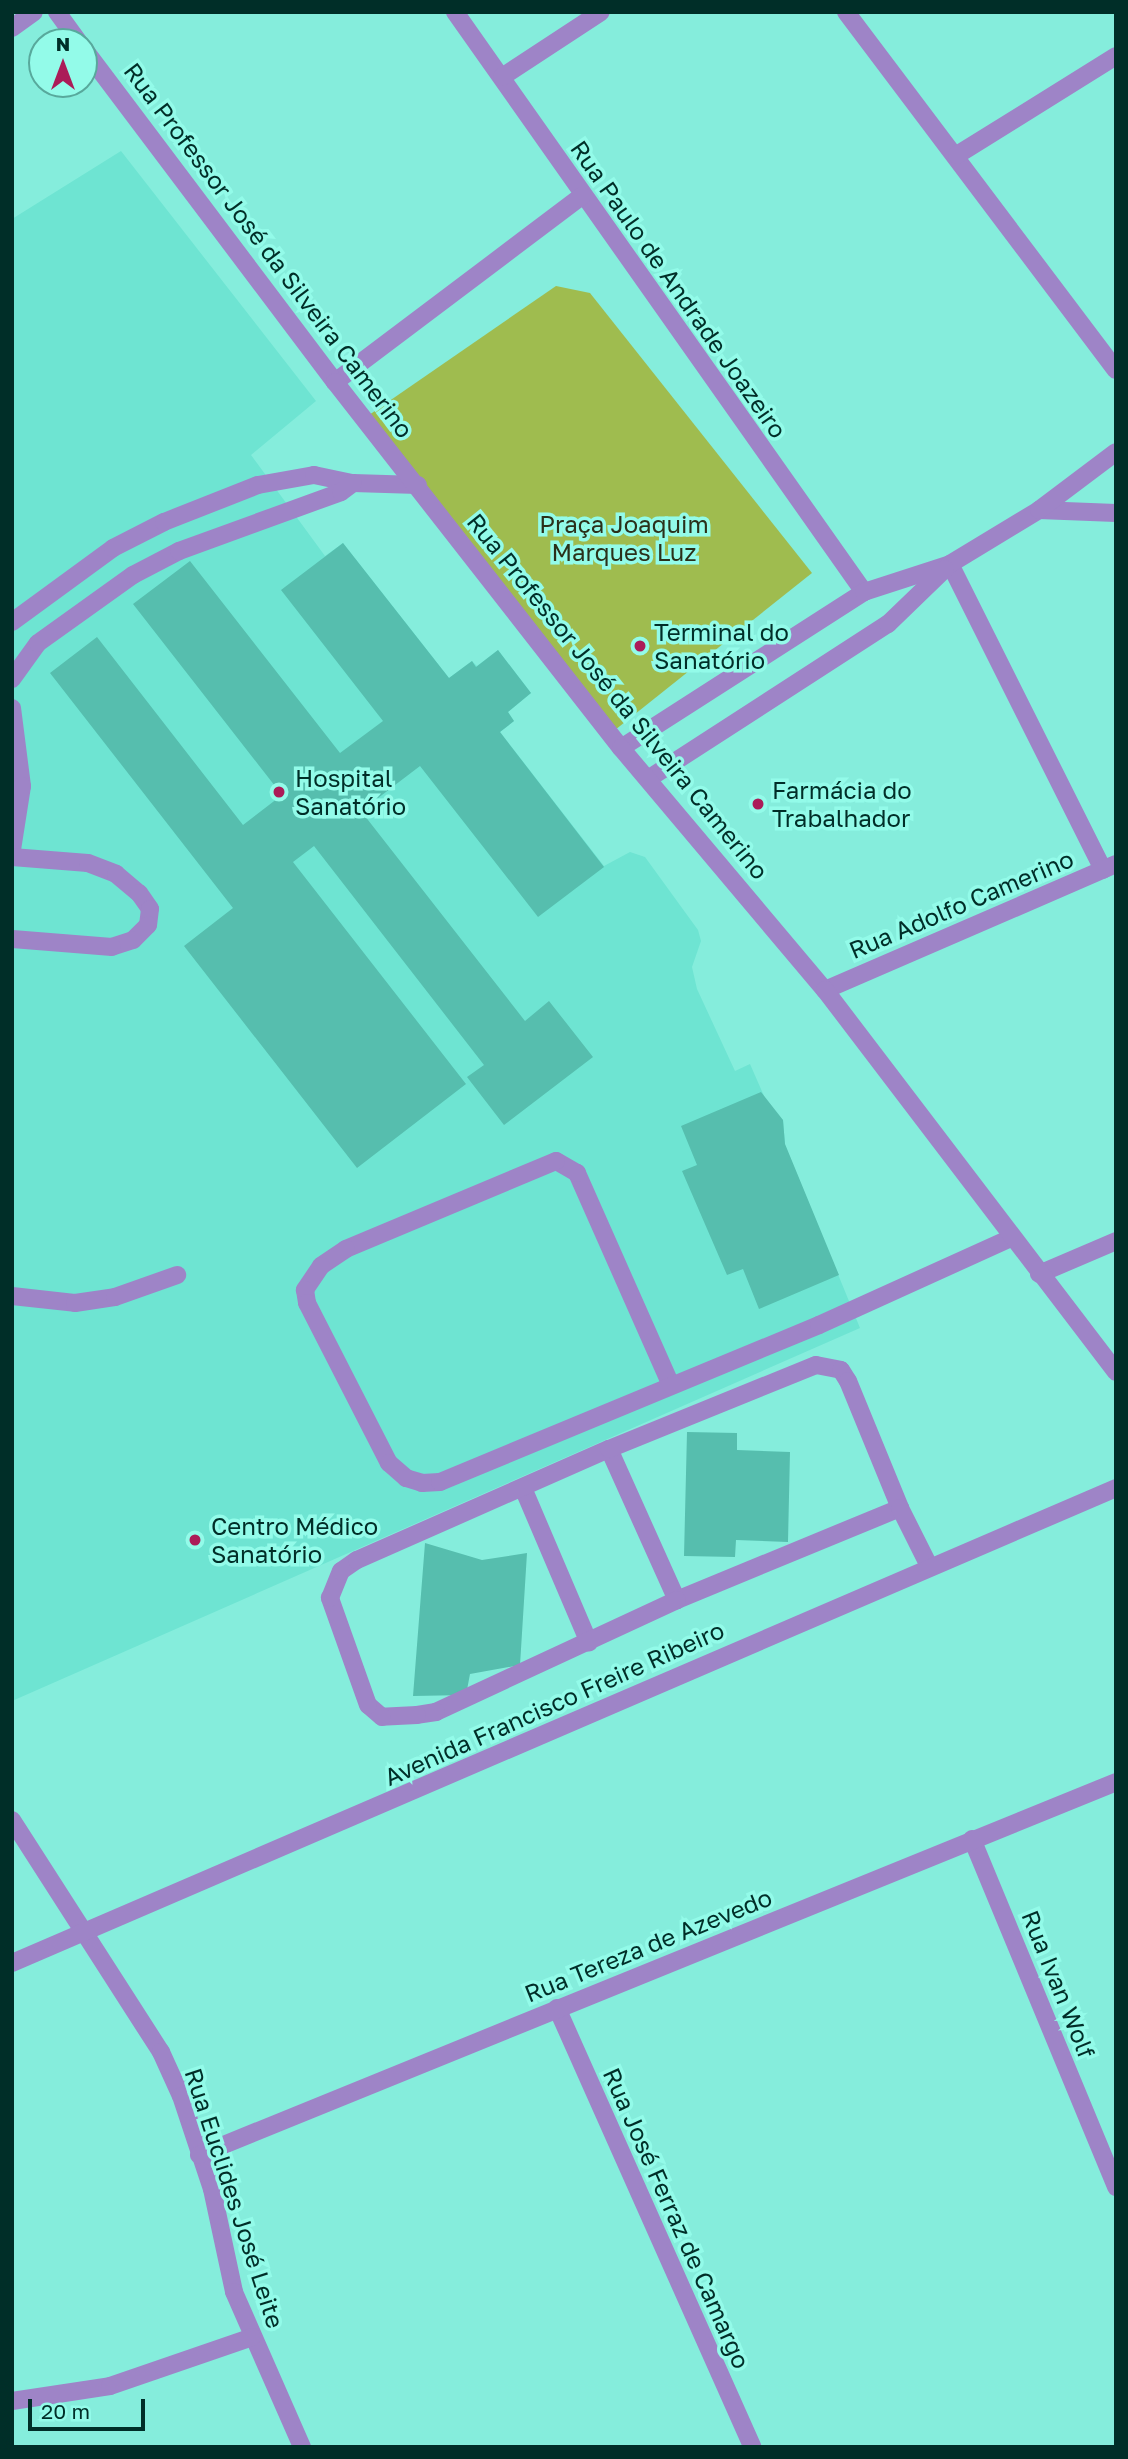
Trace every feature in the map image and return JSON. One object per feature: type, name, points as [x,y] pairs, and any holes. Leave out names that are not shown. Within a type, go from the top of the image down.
[{"type":"street","points":[[12,28],[34,12]]},
{"type":"street","points":[[57,12],[69,28]]},
{"type":"street","name":"Rua Paulo de Andrade Joazeiro","points":[[455,12],[582,196],[864,592]]},
{"type":"street","points":[[502,77],[601,12]]},
{"type":"street","points":[[846,12],[957,155],[1116,370]]},
{"type":"street","points":[[957,155],[1116,56]]},
{"type":"street","name":"Rua Professor José da Silveira Camerino","points":[[98,68],[335,382],[621,748],[825,990],[1011,1238],[1116,1372]]},
{"type":"street","points":[[335,382],[582,196]]},
{"type":"street","points":[[648,779],[888,624],[950,564],[1039,510],[1116,452]]},
{"type":"street","points":[[12,622],[113,548],[208,504],[292,475],[353,483],[418,485]]},
{"type":"street","points":[[12,678],[38,643],[134,575],[179,551],[341,492],[353,483]]},
{"type":"street","points":[[1039,510],[1116,513]]},
{"type":"street","points":[[621,748],[864,592],[950,564]]},
{"type":"street","points":[[950,564],[1109,867]]},
{"type":"street","points":[[12,708],[22,786],[12,850]]},
{"type":"street","points":[[12,857],[88,863],[116,874],[139,892],[150,909],[148,925],[134,940],[112,947],[12,939]]},
{"type":"street","name":"Rua Adolfo Camerino","points":[[825,990],[1109,867]]},
{"type":"street","points":[[670,1383],[577,1173],[556,1161],[346,1249],[321,1266],[305,1290],[307,1303],[389,1463],[406,1478],[422,1483],[440,1482],[670,1383],[830,1320],[1011,1238]]},
{"type":"street","points":[[1039,1274],[1116,1241]]},
{"type":"street","points":[[12,1296],[75,1303],[115,1297],[177,1275]]},
{"type":"street","points":[[900,1508],[677,1600],[436,1712],[382,1717],[368,1705],[330,1598],[341,1571],[357,1560],[609,1448],[796,1370],[829,1364],[848,1381],[900,1508],[929,1566]]},
{"type":"street","points":[[609,1448],[677,1600]]},
{"type":"street","points":[[523,1488],[589,1643]]},
{"type":"street","name":"Avenida Francisco Freire Ribeiro","points":[[12,1963],[84,1936],[929,1566],[1116,1488]]},
{"type":"street","name":"Rua Tereza de Azevedo","points":[[199,2155],[1116,1782]]},
{"type":"street","name":"Rua Euclides José Leite","points":[[12,1820],[84,1936],[161,2052],[181,2096],[212,2189],[226,2265],[252,2337],[302,2447]]},
{"type":"street","name":"Rua Ivan Wolf","points":[[972,1839],[1116,2187]]},
{"type":"street","name":"Rua José Ferraz de Camargo","points":[[557,2008],[752,2447]]},
{"type":"street","points":[[12,2400],[110,2386],[252,2337]]},
{"type":"shaded area","name":"Hospital Sanatório","points":[[121,151],[316,401],[251,455],[325,556],[343,543],[449,678],[472,661],[477,666],[498,650],[531,693],[508,712],[514,721],[500,732],[604,866],[630,852],[645,857],[698,930],[701,941],[692,967],[697,989],[735,1071],[750,1064],[768,1105],[783,1120],[785,1145],[860,1328],[12,1701],[12,219]]},
{"type":"green space","name":"Praça Joaquim Marques Luz","points":[[556,286],[590,293],[812,573],[615,730],[369,415]]},
{"type":"building","points":[[343,543],[449,678],[472,661],[476,667],[498,650],[531,693],[508,712],[514,721],[500,732],[604,867],[538,917],[420,766],[361,811],[525,1021],[549,1001],[593,1057],[504,1125],[467,1077],[484,1065],[314,846],[293,862],[466,1084],[357,1168],[184,946],[233,908],[50,673],[97,637],[243,825],[282,795],[133,604],[190,561],[340,753],[383,721],[281,590]]},
{"type":"building","points":[[761,1092],[783,1120],[785,1144],[839,1275],[759,1309],[743,1269],[727,1275],[682,1171],[697,1165],[681,1126]]},
{"type":"building","points":[[687,1432],[737,1433],[737,1450],[790,1452],[788,1542],[736,1540],[735,1557],[684,1556]]},
{"type":"building","points":[[425,1543],[482,1560],[527,1553],[520,1665],[470,1674],[466,1695],[413,1696]]},
{"type":"place","name":"Terminal do Sanatório","points":[[640,646]]},
{"type":"place","name":"Hospital Sanatório","points":[[279,792]]},
{"type":"place","name":"Farmácia do Trabalhador","points":[[758,804]]},
{"type":"place","name":"Centro Médico Sanatório","points":[[195,1540]]}]
